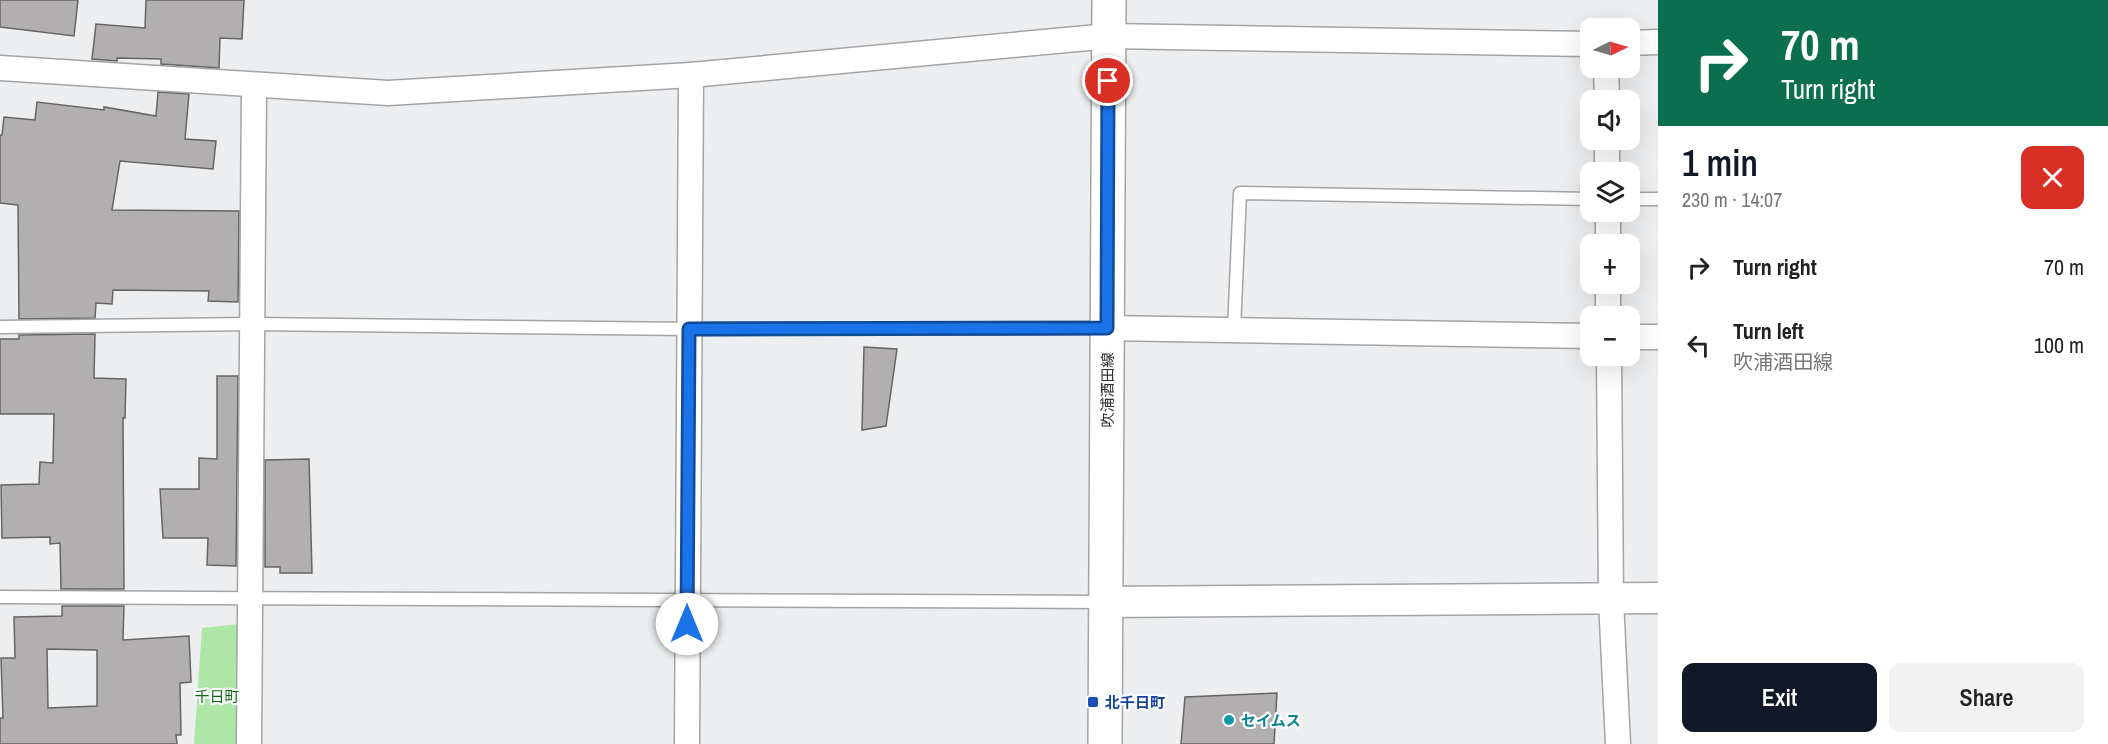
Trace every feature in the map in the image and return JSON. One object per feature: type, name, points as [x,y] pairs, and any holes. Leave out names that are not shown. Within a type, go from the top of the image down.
[{"type":"main road","name":"吹浦酒田線","points":[[1105,744],[1109,0]]},
{"type":"street","points":[[0,68],[388,93],[690,75],[1109,36],[1580,44]]},
{"type":"street","points":[[1640,43],[1658,42]]},
{"type":"street","points":[[687,744],[690,75]]},
{"type":"street","points":[[249,744],[254,86]]},
{"type":"street","points":[[1107,328],[1580,336]]},
{"type":"street","points":[[1640,337],[1658,338]]},
{"type":"street","points":[[1609,366],[1611,600],[1618,744]]},
{"type":"street","points":[[1106,602],[1658,598]]},
{"type":"lane","points":[[1234,330],[1240,193],[1580,199]]},
{"type":"lane","points":[[1640,199],[1658,199]]},
{"type":"lane","points":[[0,327],[252,324],[689,329],[1107,328]]},
{"type":"lane","points":[[0,597],[1106,602]]},
{"type":"green space","name":"千日町","points":[[239,624],[236,744],[194,744],[202,628]]},
{"type":"building","points":[[0,0],[78,0],[74,36],[0,27]]},
{"type":"building","points":[[146,0],[244,0],[242,39],[220,38],[219,68],[161,64],[161,59],[117,58],[117,61],[92,59],[96,24],[145,28]]},
{"type":"building","points":[[158,92],[189,94],[185,139],[216,141],[213,169],[120,161],[112,210],[239,211],[238,302],[208,301],[209,291],[113,290],[112,304],[96,303],[95,318],[19,319],[18,205],[0,203],[0,135],[2,135],[4,117],[35,120],[37,102],[104,110],[104,107],[156,116]]},
{"type":"building","points":[[95,334],[94,378],[126,379],[125,418],[123,418],[124,589],[61,589],[60,543],[50,544],[50,537],[2,538],[1,485],[39,484],[40,462],[53,463],[54,414],[0,414],[0,339],[19,339],[19,335]]},
{"type":"building","points":[[864,347],[897,349],[886,426],[862,430]]},
{"type":"building","points":[[217,376],[238,376],[236,566],[207,565],[208,538],[163,538],[160,489],[199,489],[199,458],[217,459]]},
{"type":"building","points":[[309,459],[312,573],[280,573],[280,567],[265,567],[265,460]]},
{"type":"building","points":[[62,606],[124,606],[123,640],[189,636],[191,682],[180,683],[181,735],[176,735],[177,744],[0,744],[0,718],[3,718],[1,658],[15,658],[14,617],[62,616]],"holes":[[[47,649],[97,650],[97,706],[48,708]]]},
{"type":"building","name":"セイムス","points":[[1277,693],[1274,744],[1181,744],[1185,697]]},
{"type":"place","name":"北千日町","points":[[1093,702]]},
{"type":"place","name":"セイムス","points":[[1229,720]]},
{"type":"route","points":[[687,624],[689,329],[1107,328],[1108,81]]}]
